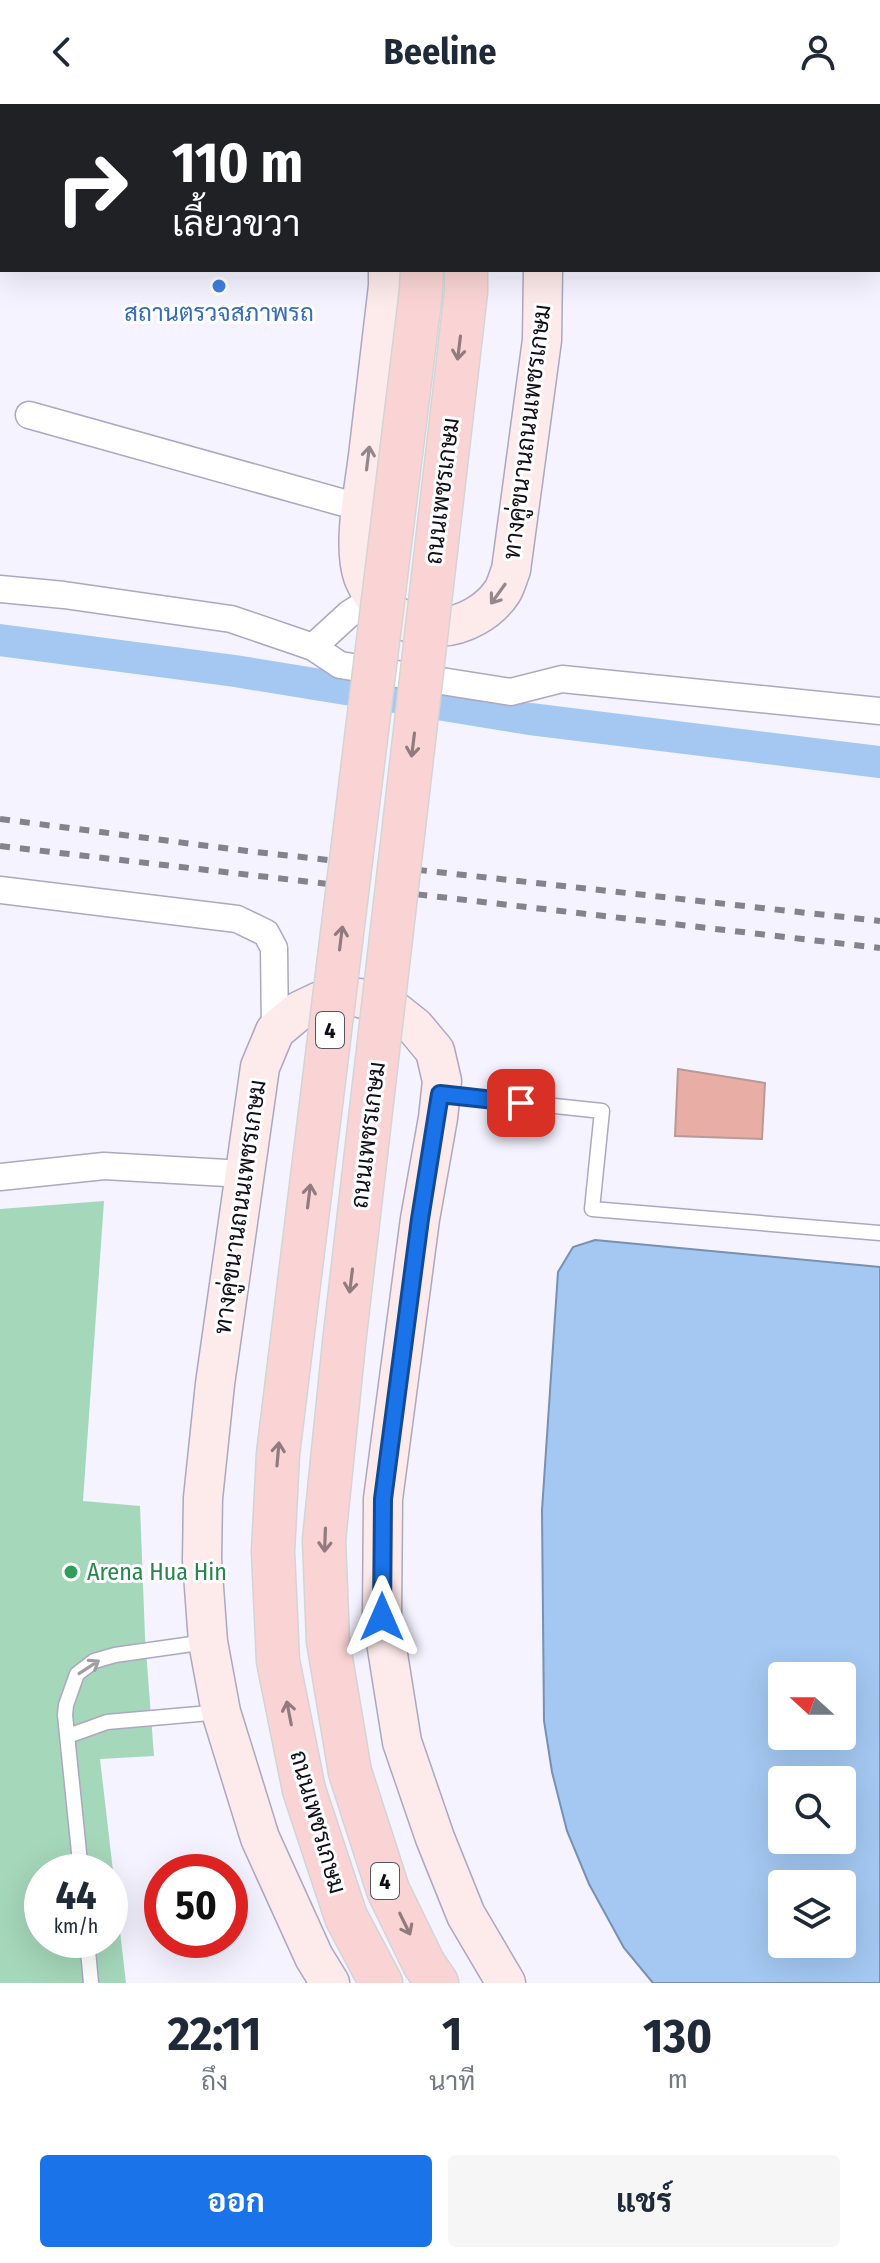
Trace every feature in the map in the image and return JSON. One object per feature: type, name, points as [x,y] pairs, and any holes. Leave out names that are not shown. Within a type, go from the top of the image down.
[{"type":"main road","points":[[374,598],[363,577],[358,554],[388,272]]},
{"type":"main road","name":"ถนนเพชรเกษม","points":[[381,1983],[346,1917],[304,1790],[278,1661],[273,1552],[278,1454],[422,272]]},
{"type":"main road","name":"ถนนเพชรเกษม","points":[[437,1983],[424,1964],[388,1890],[350,1772],[328,1641],[324,1540],[466,272]]},
{"type":"main road","name":"ทางคู่ขนานถนนเพชรเกษม","points":[[374,598],[392,614],[413,624],[438,628],[462,623],[484,611],[501,593],[511,570],[542,340],[543,272]]},
{"type":"main road","points":[[275,1031],[299,1011],[320,1001],[343,996],[360,998],[391,1008],[415,1027],[435,1051],[442,1081],[420,1219],[383,1509],[382,1617],[402,1742],[466,1915],[506,1983]]},
{"type":"main road","name":"ทางคู่ขนานถนนเพชรเกษม","points":[[275,1031],[260,1067],[215,1384],[203,1498],[202,1560],[208,1642],[221,1712],[260,1838],[314,1957],[330,1983]]},
{"type":"street","points":[[29,415],[362,508]]},
{"type":"street","points":[[0,589],[231,619],[313,647],[340,665],[511,692],[562,679],[880,711]]},
{"type":"street","points":[[313,647],[349,614],[374,598]]},
{"type":"street","points":[[0,890],[237,919],[266,933],[274,948],[275,1031]]},
{"type":"street","points":[[0,1177],[104,1166],[244,1174]]},
{"type":"lane","points":[[440,1094],[602,1111],[592,1209],[880,1233]]},
{"type":"lane","points":[[79,1854],[65,1715],[77,1674],[94,1661],[115,1655],[208,1642]]},
{"type":"lane","points":[[68,1736],[107,1722],[221,1712]]},
{"type":"lane","points":[[89,1958],[91,1983]]},
{"type":"green space","name":"Arena Hua Hin","points":[[104,1201],[83,1501],[140,1506],[154,1756],[100,1759],[111,1854],[24,1854],[24,1958],[123,1958],[126,1983],[0,1983],[0,1209]]},
{"type":"water","points":[[595,1240],[880,1267],[880,1983],[653,1983],[624,1948],[589,1884],[567,1831],[552,1772],[544,1721],[542,1510],[558,1272],[573,1247]]},
{"type":"building","points":[[678,1069],[765,1083],[762,1139],[675,1136]]},
{"type":"waterway","points":[[0,640],[235,671],[530,719],[880,762]]},
{"type":"railway","points":[[0,819],[247,851],[880,921]]},
{"type":"railway","points":[[0,846],[880,948]]},
{"type":"place","name":"สถานตรวจสภาพรถ","points":[[219,286]]},
{"type":"place","name":"Arena Hua Hin","points":[[71,1572]]},
{"type":"route","points":[[382,1617],[383,1499],[440,1094],[521,1103]]}]
